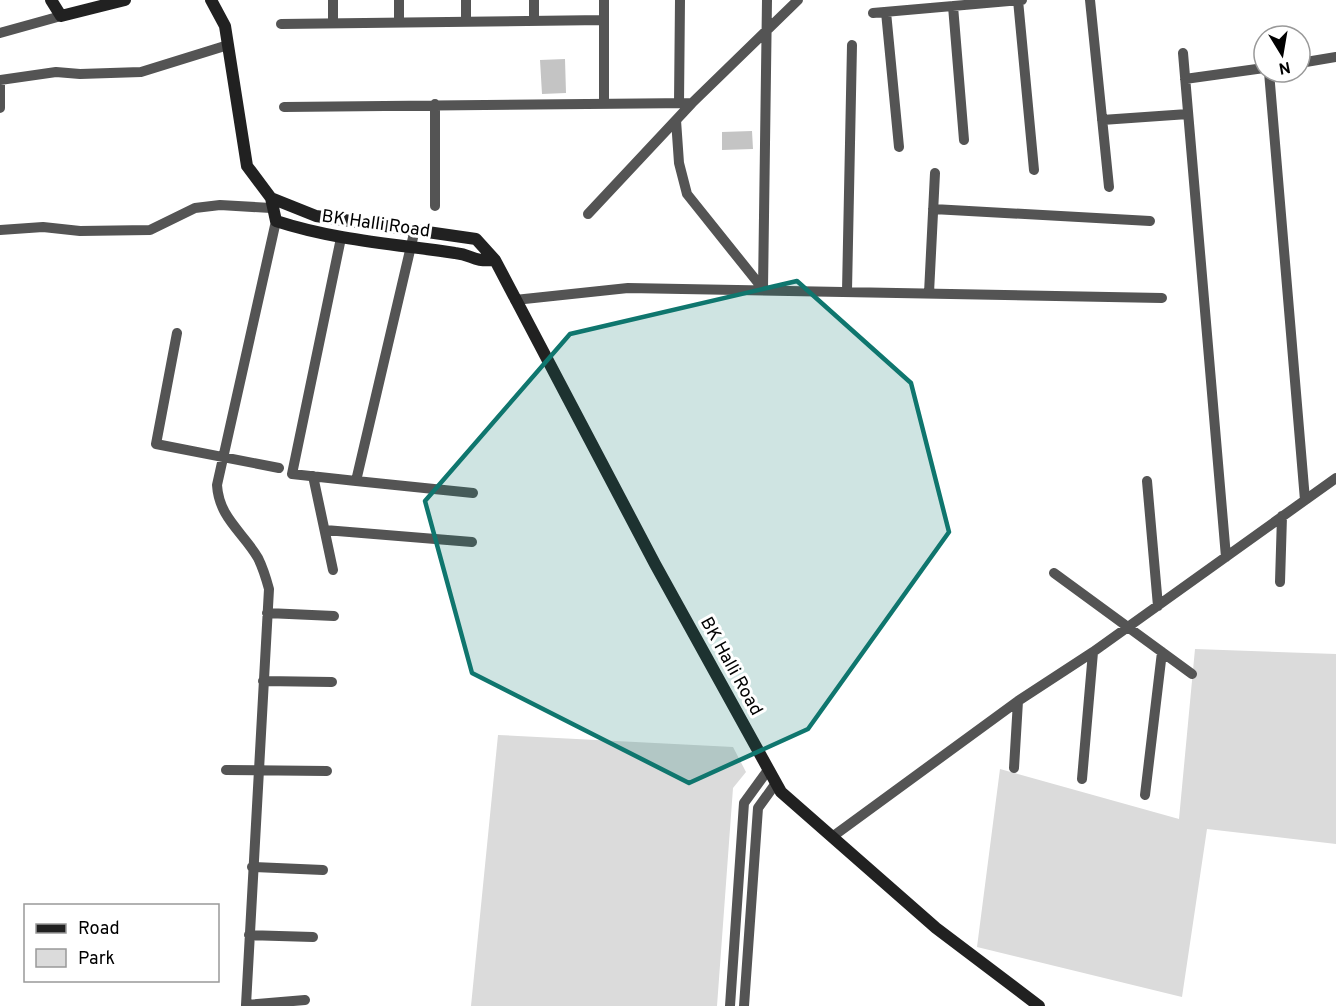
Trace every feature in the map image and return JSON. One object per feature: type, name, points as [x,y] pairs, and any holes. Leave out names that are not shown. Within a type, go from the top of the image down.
[{"type":"main road","points":[[51,0],[61,16],[125,0]]},
{"type":"main road","points":[[211,0],[225,26],[247,166],[271,203],[276,221]]},
{"type":"main road","name":"BK Halli Road","points":[[271,203],[316,216],[476,239],[495,260],[655,564],[781,792],[936,928],[1039,1006]]},
{"type":"main road","name":"BK Halli Road","points":[[276,221],[341,238],[459,253],[477,262],[495,260]]},
{"type":"street","points":[[333,0],[333,23]]},
{"type":"street","points":[[399,0],[399,23]]},
{"type":"street","points":[[466,0],[466,22]]},
{"type":"street","points":[[534,0],[534,21]]},
{"type":"street","points":[[604,0],[604,103]]},
{"type":"street","points":[[679,103],[680,0]]},
{"type":"street","points":[[763,289],[766,0]]},
{"type":"street","points":[[588,214],[692,103],[798,0]]},
{"type":"street","points":[[873,13],[1020,0],[1034,170]]},
{"type":"street","points":[[1090,0],[1109,187]]},
{"type":"street","points":[[953,6],[963,140]]},
{"type":"street","points":[[886,12],[899,147]]},
{"type":"street","points":[[0,33],[61,16]]},
{"type":"street","points":[[281,24],[604,20]]},
{"type":"street","points":[[0,108],[0,80],[56,72],[80,74],[141,72],[228,45]]},
{"type":"street","points":[[847,291],[852,45]]},
{"type":"street","points":[[1183,52],[1226,557]]},
{"type":"street","points":[[1312,61],[1336,57]]},
{"type":"street","points":[[1185,79],[1252,70]]},
{"type":"street","points":[[1270,84],[1305,500]]},
{"type":"street","points":[[284,107],[692,103]]},
{"type":"street","points":[[435,104],[435,206]]},
{"type":"street","points":[[1102,120],[1188,114]]},
{"type":"street","points":[[676,120],[679,163],[687,195],[763,289]]},
{"type":"street","points":[[929,292],[935,173]]},
{"type":"street","points":[[0,230],[43,227],[80,231],[150,230],[195,208],[271,203]]},
{"type":"street","points":[[933,209],[1150,221]]},
{"type":"street","points":[[276,221],[222,459],[218,498],[230,523],[257,556],[269,589],[257,771],[246,1005],[305,1000]]},
{"type":"street","points":[[356,481],[413,247],[415,229]]},
{"type":"street","points":[[341,238],[292,474],[473,493]]},
{"type":"street","points":[[515,300],[628,288],[1162,298]]},
{"type":"street","points":[[177,333],[156,444],[222,459],[279,468]]},
{"type":"street","points":[[313,476],[333,570]]},
{"type":"street","points":[[832,837],[1018,701],[1093,652],[1336,478]]},
{"type":"street","points":[[1147,481],[1158,606]]},
{"type":"street","points":[[1281,582],[1282,516]]},
{"type":"street","points":[[325,530],[472,542]]},
{"type":"street","points":[[1054,573],[1192,675]]},
{"type":"street","points":[[267,613],[334,616]]},
{"type":"street","points":[[1082,779],[1093,652]]},
{"type":"street","points":[[1145,795],[1162,652]]},
{"type":"street","points":[[262,681],[332,682]]},
{"type":"street","points":[[1014,768],[1018,701]]},
{"type":"street","points":[[226,770],[327,771]]},
{"type":"street","points":[[730,1006],[744,803],[768,770]]},
{"type":"street","points":[[744,1006],[758,808],[776,783]]},
{"type":"street","points":[[252,867],[323,870]]},
{"type":"street","points":[[249,935],[313,937]]},
{"type":"highlighted area","points":[[797,281],[911,383],[949,532],[808,729],[689,783],[472,673],[425,501],[570,334]]},
{"type":"green space","points":[[1195,649],[1336,654],[1336,844],[1207,829],[1182,997],[977,947],[1000,769],[1179,819]]},
{"type":"green space","points":[[498,735],[733,747],[746,772],[733,788],[717,1006],[471,1006]]},
{"type":"building","points":[[565,59],[566,93],[542,94],[540,60]]},
{"type":"building","points":[[752,131],[753,149],[722,150],[722,132]]}]
